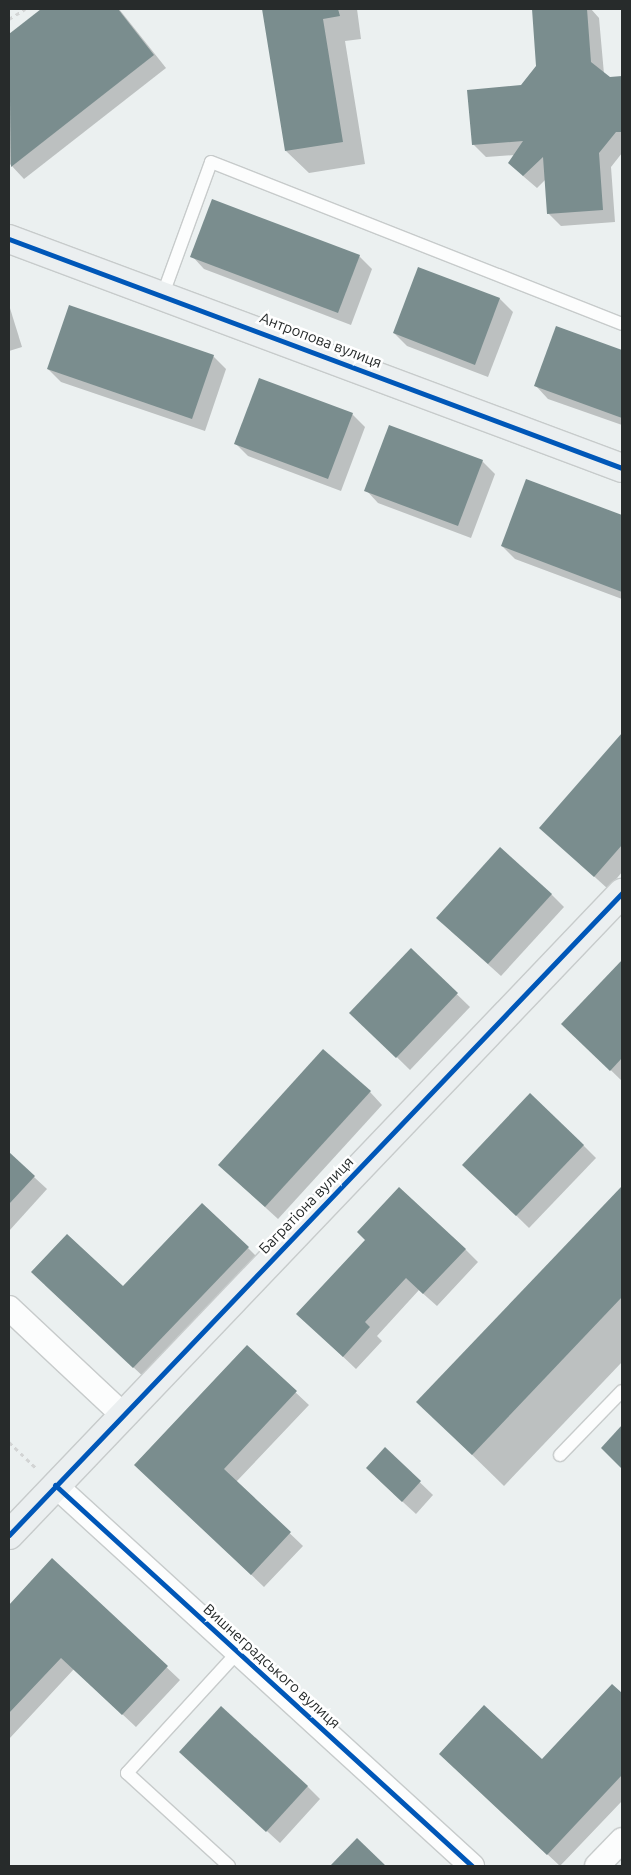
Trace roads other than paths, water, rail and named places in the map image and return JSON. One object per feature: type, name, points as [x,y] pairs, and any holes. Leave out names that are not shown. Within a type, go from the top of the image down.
[{"type":"street","name":"Антропова вулиця","points":[[9,239],[163,294],[622,468]]},
{"type":"street","name":"Багратіона вулиця","points":[[9,1535],[122,1414],[622,893]]},
{"type":"street","points":[[9,1308],[122,1414]]},
{"type":"street","name":"Вишнеградського вулиця","points":[[55,1485],[472,1866]]},
{"type":"street","points":[[597,1866],[622,1840]]},
{"type":"lane","points":[[163,294],[211,162],[622,324]]},
{"type":"lane","points":[[560,1455],[622,1391]]},
{"type":"lane","points":[[229,1866],[127,1773],[238,1652]]}]
